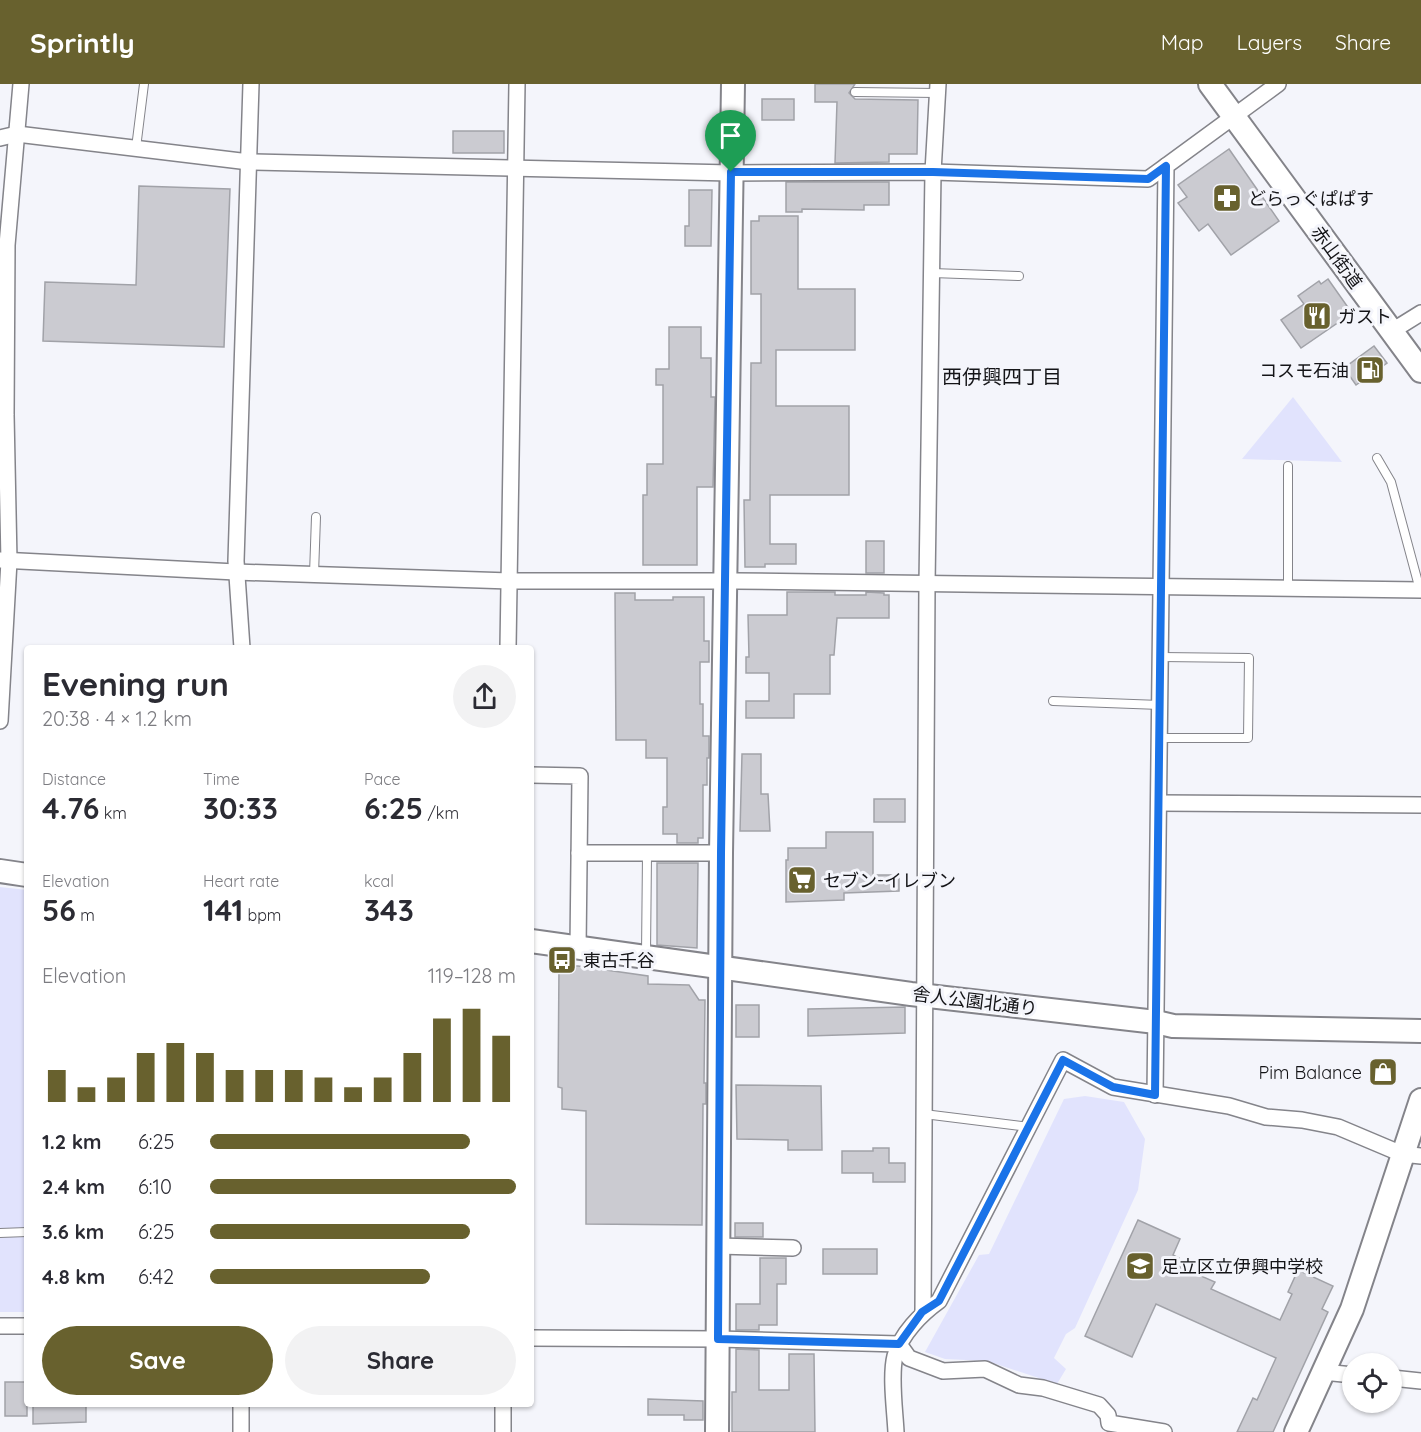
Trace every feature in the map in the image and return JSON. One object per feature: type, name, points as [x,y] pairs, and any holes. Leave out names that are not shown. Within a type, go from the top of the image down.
[{"type":"street","points":[[0,721],[7,245],[21,84]]},
{"type":"street","points":[[242,645],[236,572],[251,84]]},
{"type":"street","points":[[508,645],[517,84]]},
{"type":"street","points":[[717,1432],[721,853],[733,84]]},
{"type":"street","name":"赤山街道","points":[[1210,84],[1421,371]]},
{"type":"street","points":[[0,138],[18,134],[249,162],[516,169],[933,172],[1148,179],[1278,84]]},
{"type":"street","points":[[922,1312],[927,584],[933,172],[937,89]]},
{"type":"street","points":[[1155,1095],[1166,166]]},
{"type":"street","points":[[1392,331],[1421,313]]},
{"type":"street","points":[[4,561],[236,572],[510,581],[1421,590]]},
{"type":"street","points":[[534,775],[580,776],[578,948]]},
{"type":"street","points":[[1159,804],[1421,805]]},
{"type":"street","points":[[579,853],[721,853]]},
{"type":"street","points":[[0,871],[24,875]]},
{"type":"street","name":"舎人公園北通り","points":[[534,941],[720,968],[1156,1022],[1173,1026],[1421,1030]]},
{"type":"street","points":[[896,1432],[894,1358],[899,1344],[922,1312],[939,1301],[1063,1060],[1113,1087],[1229,1106],[1266,1117],[1302,1120],[1338,1127],[1412,1155]]},
{"type":"street","points":[[1296,1432],[1352,1309],[1412,1155],[1421,1100]]},
{"type":"street","points":[[718,1246],[793,1248]]},
{"type":"street","points":[[0,1326],[24,1326]]},
{"type":"street","points":[[534,1338],[718,1339],[899,1344]]},
{"type":"street","points":[[899,1344],[909,1358],[943,1371],[985,1369],[1019,1385],[1043,1388],[1100,1405],[1108,1415],[1108,1427],[1164,1432]]},
{"type":"street","points":[[1323,1372],[1342,1374]]},
{"type":"street","points":[[1402,1379],[1421,1381]]},
{"type":"street","points":[[241,1407],[241,1432]]},
{"type":"street","points":[[503,1407],[503,1432]]},
{"type":"lane","points":[[136,148],[144,84]]},
{"type":"lane","points":[[855,92],[937,89]]},
{"type":"lane","points":[[932,273],[1019,276]]},
{"type":"lane","points":[[1377,458],[1391,482],[1421,590]]},
{"type":"lane","points":[[1288,466],[1288,590]]},
{"type":"lane","points":[[314,574],[316,518]]},
{"type":"lane","points":[[1160,738],[1248,738],[1249,658],[1161,657]]},
{"type":"lane","points":[[1053,702],[1160,705]]},
{"type":"lane","points":[[646,957],[647,854]]},
{"type":"lane","points":[[924,1114],[1029,1127]]},
{"type":"lane","points":[[0,1233],[24,1232]]},
{"type":"shaded area","points":[[1293,397],[1342,462],[1242,459]]},
{"type":"shaded area","points":[[0,887],[24,890],[24,1312],[0,1312]]},
{"type":"shaded area","points":[[1085,1096],[1124,1102],[1145,1139],[1138,1190],[1075,1328],[1066,1334],[1054,1358],[1066,1369],[1057,1384],[987,1361],[945,1359],[925,1352],[979,1255],[989,1254],[1064,1099]]},
{"type":"building","points":[[815,84],[855,84],[849,93],[855,99],[918,100],[917,154],[889,154],[889,162],[835,163],[837,102],[815,102]]},
{"type":"building","points":[[762,99],[794,99],[794,120],[762,120]]},
{"type":"building","points":[[453,131],[504,131],[504,153],[453,153]]},
{"type":"building","points":[[1229,149],[1279,221],[1231,255],[1208,224],[1199,231],[1178,203],[1187,197],[1178,185]]},
{"type":"building","points":[[786,182],[889,182],[889,205],[864,205],[864,210],[802,209],[802,212],[786,212]]},
{"type":"building","points":[[139,186],[230,189],[224,347],[43,341],[45,282],[136,285]]},
{"type":"building","points":[[689,190],[712,190],[711,246],[685,246],[685,226],[689,226]]},
{"type":"building","points":[[759,216],[798,216],[798,289],[855,289],[855,350],[776,350],[776,406],[849,406],[849,495],[770,495],[770,544],[796,544],[796,564],[765,564],[765,567],[745,567],[744,500],[750,500],[751,363],[761,363],[761,294],[751,294],[751,221],[759,221]]},
{"type":"building","name":"ガスト","points":[[1328,279],[1352,313],[1301,348],[1281,320],[1304,304],[1298,296],[1319,281],[1321,284]]},
{"type":"building","points":[[669,327],[701,327],[701,358],[711,358],[711,397],[715,397],[713,487],[697,487],[697,565],[643,565],[643,495],[647,495],[647,464],[663,464],[663,385],[656,385],[656,369],[669,369]]},
{"type":"building","points":[[1374,346],[1387,363],[1356,385],[1344,368]]},
{"type":"building","points":[[866,541],[884,541],[884,573],[866,573]]},
{"type":"building","points":[[787,592],[835,592],[835,595],[884,593],[884,595],[889,595],[889,618],[837,618],[834,655],[830,655],[830,694],[794,694],[794,718],[746,718],[746,701],[769,701],[769,673],[746,673],[746,657],[749,657],[748,615],[787,615]]},
{"type":"building","points":[[615,593],[635,593],[635,600],[704,597],[704,641],[709,641],[709,662],[700,662],[700,704],[703,704],[703,736],[709,736],[709,758],[707,758],[707,785],[703,785],[703,838],[698,838],[698,843],[677,843],[677,834],[663,834],[663,807],[667,807],[667,758],[646,758],[646,740],[616,740]]},
{"type":"building","points":[[742,754],[761,754],[761,794],[768,794],[770,831],[740,831]]},
{"type":"building","points":[[874,799],[905,799],[905,822],[874,822]]},
{"type":"building","points":[[826,832],[873,832],[873,875],[899,875],[899,891],[844,893],[844,900],[786,902],[788,848],[826,848]]},
{"type":"building","points":[[657,863],[698,863],[697,948],[657,945]]},
{"type":"building","points":[[559,966],[578,966],[648,976],[648,984],[689,985],[699,1000],[705,1000],[706,1104],[703,1104],[702,1225],[586,1224],[586,1111],[562,1109],[562,1088],[558,1087]]},
{"type":"building","points":[[736,1005],[759,1005],[759,1037],[736,1037]]},
{"type":"building","points":[[905,1007],[905,1033],[808,1036],[808,1009]]},
{"type":"building","points":[[736,1085],[821,1086],[822,1150],[788,1150],[788,1140],[737,1139]]},
{"type":"building","points":[[873,1148],[889,1148],[889,1163],[905,1163],[905,1182],[873,1182],[873,1173],[842,1173],[842,1151],[873,1151]]},
{"type":"building","points":[[1138,1220],[1180,1239],[1173,1255],[1179,1258],[1176,1265],[1215,1282],[1211,1289],[1280,1320],[1292,1294],[1288,1292],[1298,1270],[1333,1286],[1322,1309],[1328,1312],[1273,1432],[1237,1432],[1253,1398],[1257,1400],[1276,1358],[1156,1304],[1132,1357],[1085,1336]]},
{"type":"building","points":[[735,1223],[763,1223],[763,1237],[735,1237]]},
{"type":"building","points":[[823,1249],[877,1249],[877,1274],[823,1274]]},
{"type":"building","points":[[760,1258],[786,1258],[786,1284],[777,1284],[777,1325],[759,1325],[759,1330],[736,1330],[736,1304],[760,1304]]},
{"type":"building","points":[[736,1349],[759,1350],[759,1390],[789,1390],[789,1354],[814,1354],[815,1432],[732,1432],[732,1392],[736,1392]]},
{"type":"building","points":[[5,1382],[24,1382],[24,1407],[27,1407],[27,1416],[5,1416]]},
{"type":"building","points":[[648,1399],[703,1401],[703,1420],[684,1420],[684,1415],[648,1415]]},
{"type":"building","points":[[33,1407],[86,1407],[86,1422],[33,1424]]},
{"type":"place","name":"どらっぐぱぱす","points":[[1227,198]]},
{"type":"place","name":"ガスト","points":[[1317,316]]},
{"type":"place","name":"コスモ石油","points":[[1370,370]]},
{"type":"place","name":"セブン-イレブン","points":[[802,880]]},
{"type":"place","name":"東古千谷","points":[[562,960]]},
{"type":"place","name":"Pim Balance","points":[[1383,1072]]},
{"type":"place","name":"足立区立伊興中学校","points":[[1140,1266]]},
{"type":"district","name":"西伊興四丁目","points":[[1002,376]]},
{"type":"route","points":[[1166,166],[1155,1095],[1113,1087],[1063,1060],[939,1301],[922,1312],[899,1344],[718,1339],[721,853],[731,172],[933,172],[1148,179],[1166,166]]}]
